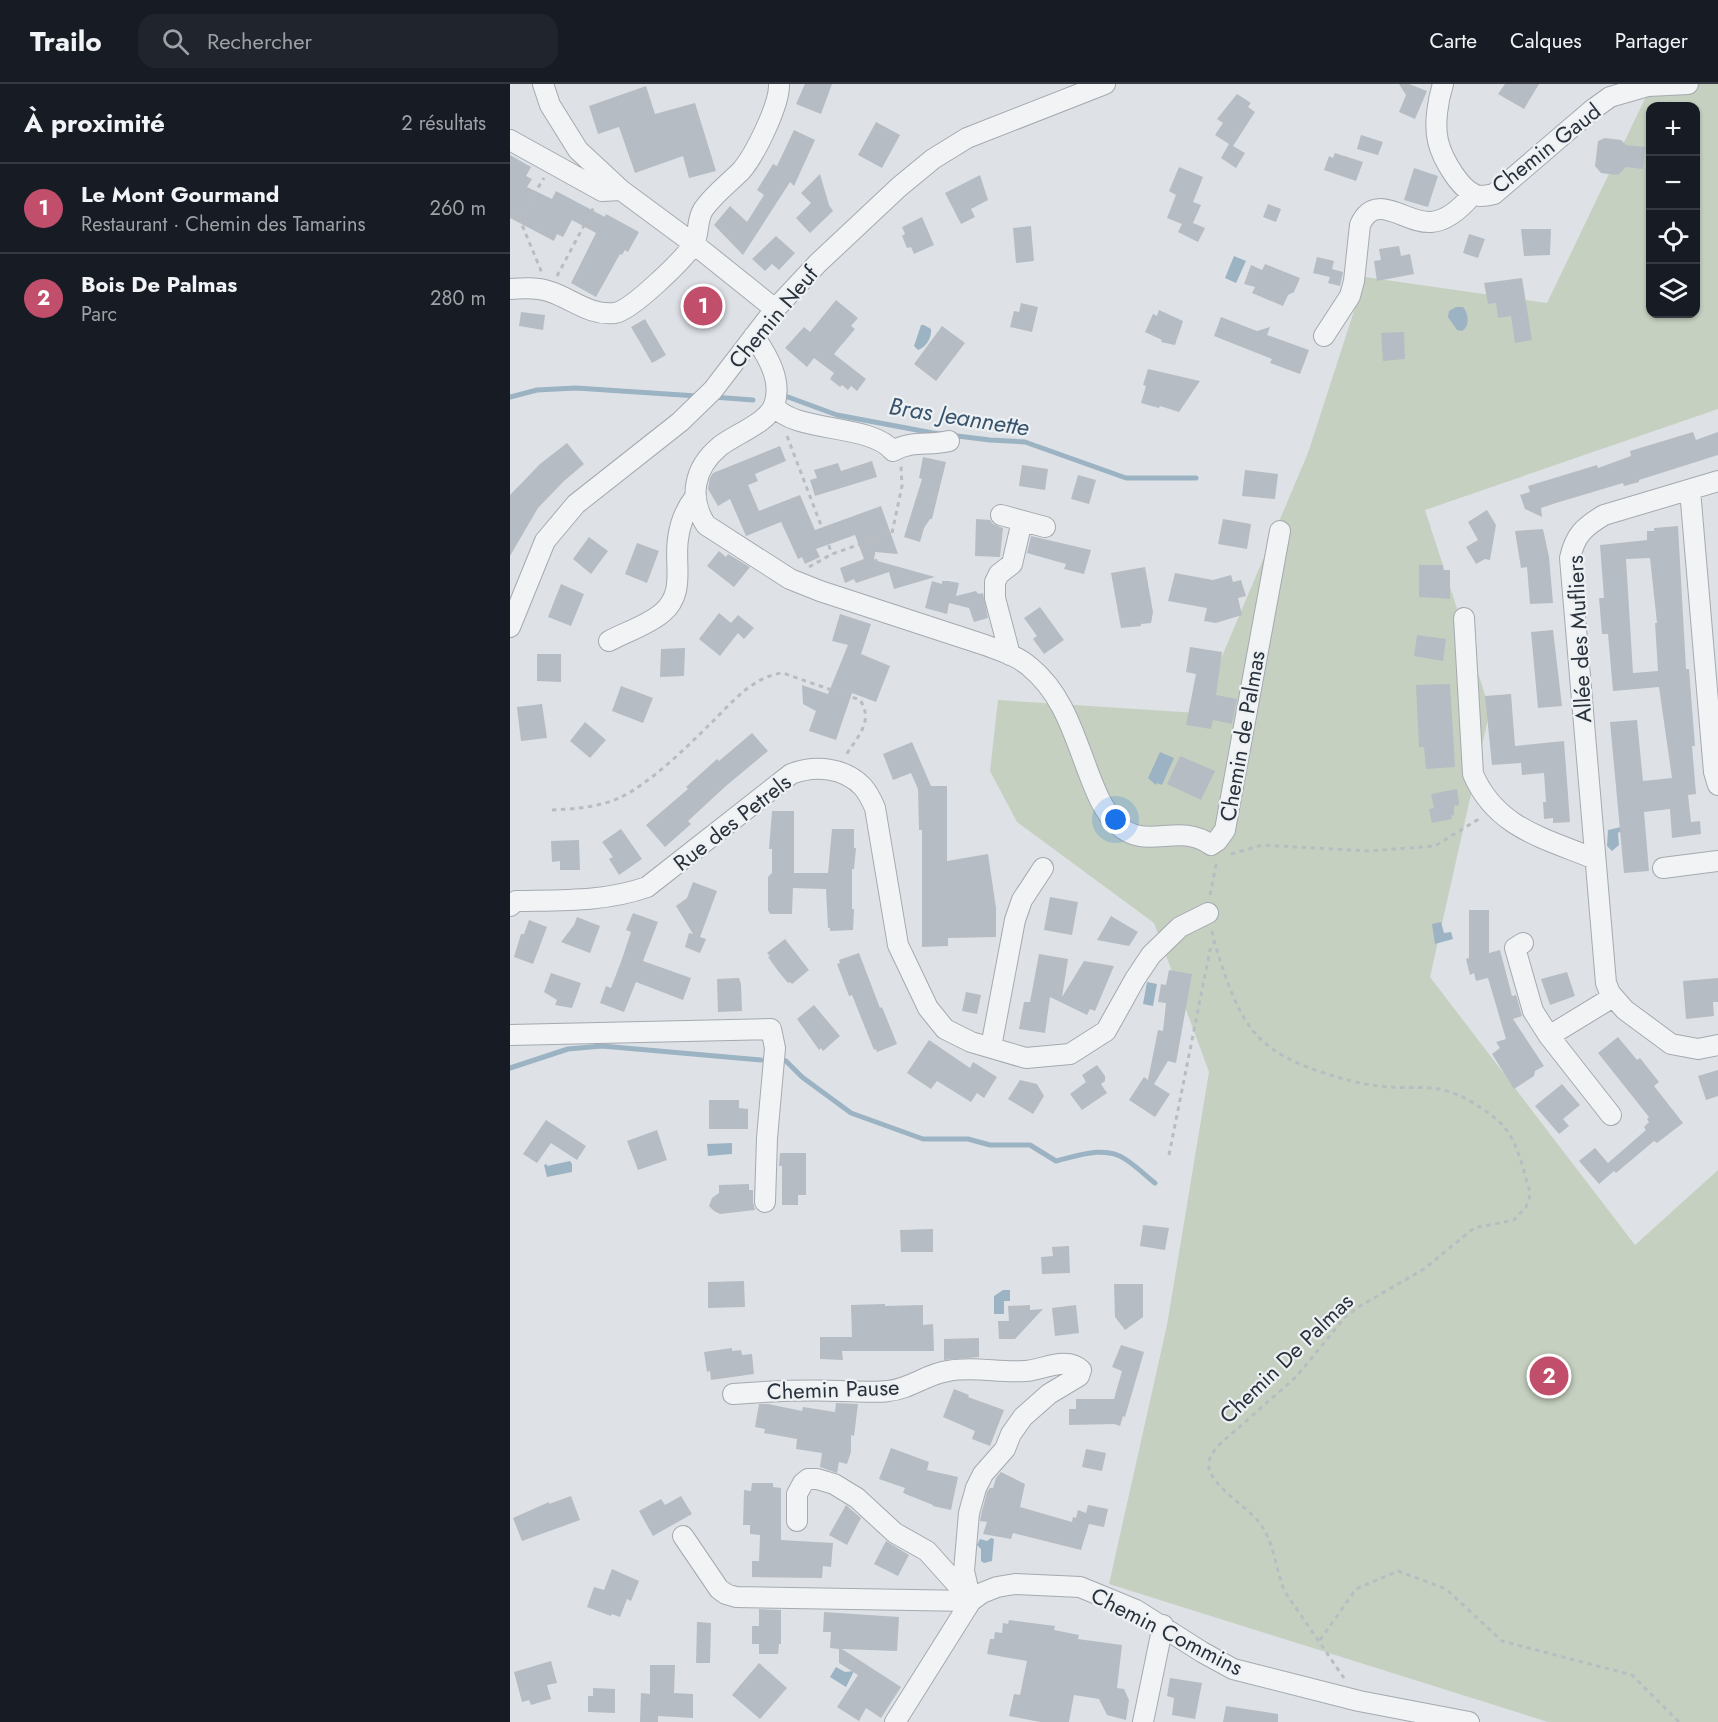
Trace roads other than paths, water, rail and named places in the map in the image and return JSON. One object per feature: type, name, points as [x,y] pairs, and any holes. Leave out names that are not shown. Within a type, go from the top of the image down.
[{"type":"street","points":[[543,84],[550,105],[578,150],[611,190]]},
{"type":"street","points":[[510,289],[550,291],[600,313],[617,313],[634,303],[651,290],[694,244],[698,220],[704,209],[743,168],[756,148],[778,96],[779,84]]},
{"type":"street","name":"Chemin Neuf","points":[[510,627],[545,541],[576,504],[680,422],[713,390],[775,309],[825,256],[898,187],[933,159],[967,138],[1105,84]]},
{"type":"street","name":"Chemin Gaud","points":[[1443,84],[1437,123],[1438,140],[1443,156],[1464,187],[1473,194],[1482,196],[1494,194],[1592,110],[1611,98],[1648,86],[1688,84]]},
{"type":"street","points":[[510,140],[545,160],[611,190],[694,244],[775,309]]},
{"type":"street","name":"Chemin Gaud","points":[[1324,336],[1350,296],[1354,281],[1360,225],[1364,217],[1375,209],[1384,209],[1415,220],[1430,222],[1442,220],[1465,204],[1473,194]]},
{"type":"street","points":[[754,336],[764,350],[775,375],[776,408]]},
{"type":"street","points":[[776,408],[791,418],[873,438],[888,445],[893,451],[912,443],[930,444],[949,441]]},
{"type":"street","points":[[609,641],[656,617],[671,602],[678,581],[677,541],[680,524],[685,510],[695,497],[696,483],[710,457],[719,447],[776,408]]},
{"type":"street","name":"Allée des Mufliers","points":[[1718,481],[1604,515],[1589,524],[1574,542],[1570,558],[1604,973],[1613,997],[1625,1010],[1671,1044],[1698,1049],[1718,1045]]},
{"type":"street","points":[[1690,490],[1714,772],[1718,788]]},
{"type":"street","name":"Chemin de Palmas","points":[[695,497],[698,512],[706,525],[790,579],[1010,655],[1030,666],[1054,691],[1070,723],[1105,811],[1116,823],[1128,834],[1146,838],[1189,834],[1202,838],[1214,851],[1227,822],[1280,531]]},
{"type":"street","points":[[1001,515],[1045,527]]},
{"type":"street","points":[[1010,655],[995,598],[995,582],[999,574],[1012,564],[1022,521]]},
{"type":"street","points":[[1464,618],[1473,774],[1481,793],[1507,820],[1595,859]]},
{"type":"street","name":"Rue des Petrels","points":[[510,906],[516,902],[607,898],[647,887],[791,774],[807,768],[822,768],[852,777],[864,788],[875,808],[898,945],[928,1008],[945,1029],[971,1042],[1026,1058],[1070,1054],[1106,1031],[1151,955],[1180,927],[1208,913]]},
{"type":"street","points":[[1663,867],[1718,861]]},
{"type":"street","points":[[991,1047],[1015,920],[1022,900],[1043,868]]},
{"type":"street","points":[[1523,943],[1515,948],[1533,1011],[1549,1036],[1611,1115]]},
{"type":"street","points":[[1549,1036],[1613,997]]},
{"type":"street","points":[[510,1035],[771,1029],[775,1048],[767,1138],[765,1202]]},
{"type":"street","name":"Chemin Pause","points":[[733,1394],[772,1391],[885,1392],[912,1386],[933,1374],[971,1368],[1026,1371],[1064,1364],[1075,1365],[1081,1370],[1079,1376],[1048,1394],[1023,1417],[1014,1429],[1005,1449],[983,1474],[976,1488],[969,1513],[964,1571],[971,1601]]},
{"type":"street","points":[[796,1521],[797,1494],[803,1483],[808,1479],[817,1479],[834,1484],[857,1498],[895,1533],[927,1551],[971,1601]]},
{"type":"street","points":[[683,1536],[719,1589],[736,1597],[971,1601]]},
{"type":"street","name":"Chemin Commins","points":[[895,1722],[971,1601],[996,1587],[1015,1584],[1080,1587],[1136,1610],[1233,1669],[1359,1701],[1469,1722]]},
{"type":"street","points":[[1143,1722],[1163,1625]]},
{"type":"water","points":[[1234,256],[1246,261],[1236,283],[1225,278]]},
{"type":"water","points":[[1456,307],[1463,307],[1467,316],[1465,329],[1462,331],[1457,330],[1448,317],[1449,311]]},
{"type":"water","points":[[921,325],[931,329],[931,336],[924,347],[918,350],[914,346]]},
{"type":"water","points":[[1160,752],[1174,758],[1162,785],[1157,783],[1156,785],[1148,778]]},
{"type":"water","points":[[1621,827],[1618,833],[1619,845],[1612,851],[1607,846],[1608,830]]},
{"type":"water","points":[[1441,922],[1444,933],[1451,932],[1453,939],[1435,944],[1432,924]]},
{"type":"water","points":[[1147,982],[1157,984],[1153,1006],[1143,1004]]},
{"type":"water","points":[[732,1143],[732,1154],[708,1156],[707,1144]]},
{"type":"water","points":[[570,1161],[572,1172],[547,1177],[544,1165]]},
{"type":"water","points":[[1003,1290],[1010,1290],[1010,1301],[1004,1301],[1004,1314],[994,1314],[994,1296]]},
{"type":"water","points":[[980,1539],[987,1541],[994,1539],[992,1561],[984,1563],[981,1561],[981,1549],[977,1545]]},
{"type":"water","points":[[836,1667],[845,1672],[854,1671],[846,1687],[830,1677]]},
{"type":"waterway","name":"Bras Jeannette","points":[[510,397],[537,390],[576,388],[697,396]]},
{"type":"waterway","name":"Bras Jeannette","points":[[713,397],[753,400]]},
{"type":"waterway","name":"Bras Jeannette","points":[[788,397],[837,415],[933,433],[1025,442],[1126,478],[1196,478]]},
{"type":"waterway","points":[[510,1068],[568,1049],[602,1046],[761,1060]]},
{"type":"waterway","points":[[786,1061],[802,1077],[851,1113],[923,1139],[968,1139],[990,1145],[1030,1145],[1056,1161],[1082,1154],[1109,1153],[1125,1159],[1155,1183]]},
{"type":"place","name":"Le Mont Gourmand","points":[[703,306]]},
{"type":"place","name":"Bois De Palmas","points":[[1549,1376]]}]
